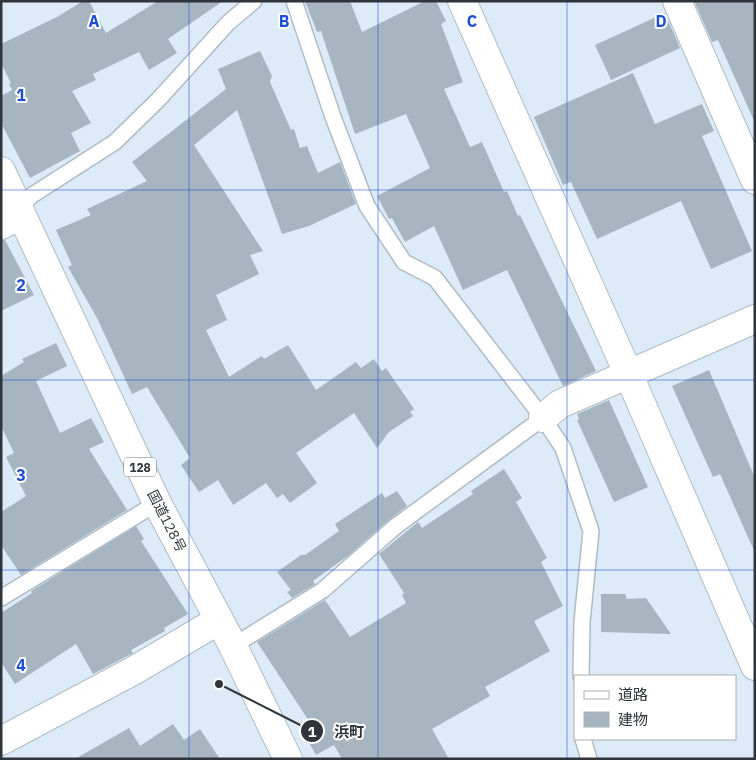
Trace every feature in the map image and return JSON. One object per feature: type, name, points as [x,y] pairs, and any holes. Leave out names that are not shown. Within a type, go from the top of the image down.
[{"type":"main road","points":[[462,1],[628,373],[755,666]]},
{"type":"main road","points":[[677,1],[755,180]]},
{"type":"main road","name":"国道128号","points":[[1,171],[10,217],[233,646],[288,759]]},
{"type":"main road","points":[[543,418],[560,404],[755,319]]},
{"type":"main road","points":[[1,741],[133,671],[219,620]]},
{"type":"lane","points":[[10,217],[31,196],[115,142],[158,100],[228,23],[254,1]]},
{"type":"lane","points":[[294,1],[333,117],[367,206],[404,262],[435,278],[543,418],[563,448],[591,531],[582,622],[581,675]]},
{"type":"lane","points":[[233,646],[323,590],[396,526],[543,418]]},
{"type":"lane","points":[[1,598],[157,503]]},
{"type":"lane","points":[[584,740],[589,759]]},
{"type":"building","points":[[83,1],[89,1],[106,33],[158,1],[223,1],[168,39],[177,53],[149,70],[139,52],[93,74],[96,80],[72,91],[91,123],[71,133],[80,151],[30,178],[1,123],[1,96],[12,90],[9,84],[11,83],[1,63],[1,44],[57,17]]},
{"type":"building","points":[[305,1],[350,1],[362,32],[425,1],[436,1],[446,21],[441,24],[463,82],[444,89],[470,147],[482,142],[504,192],[507,191],[518,216],[520,215],[596,371],[563,386],[507,270],[463,290],[434,226],[405,242],[392,218],[389,219],[377,196],[430,168],[406,114],[355,134],[321,31],[317,32]]},
{"type":"building","points":[[694,1],[755,1],[755,123],[718,40],[712,42]]},
{"type":"building","points":[[665,13],[680,48],[611,80],[595,45]]},
{"type":"building","points":[[260,51],[272,76],[270,82],[291,130],[294,129],[300,148],[307,146],[318,173],[340,162],[356,204],[309,226],[282,234],[237,110],[194,145],[263,251],[250,255],[259,274],[216,295],[227,320],[206,330],[229,377],[262,356],[264,359],[288,345],[316,390],[356,362],[361,368],[374,359],[382,371],[386,368],[414,409],[410,412],[413,416],[389,432],[377,448],[354,413],[296,453],[317,483],[290,503],[283,494],[277,498],[266,483],[233,505],[218,480],[199,492],[181,465],[190,458],[147,387],[132,394],[97,318],[68,267],[72,265],[56,230],[91,215],[87,209],[147,181],[132,162],[226,89],[218,69]]},
{"type":"building","points":[[633,73],[655,124],[702,104],[714,131],[702,136],[752,251],[711,269],[681,201],[597,239],[571,182],[563,185],[534,117]]},
{"type":"building","points":[[1,240],[5,240],[34,295],[1,311]]},
{"type":"building","points":[[56,343],[67,366],[36,381],[60,433],[91,418],[104,442],[89,449],[127,510],[21,575],[1,545],[1,512],[26,496],[6,457],[14,453],[1,426],[1,376],[24,362],[22,359]]},
{"type":"building","points":[[709,370],[755,478],[755,553],[720,474],[713,477],[672,386]]},
{"type":"building","points":[[609,400],[648,487],[614,502],[577,420],[579,419],[577,414]]},
{"type":"building","points":[[504,469],[522,498],[516,502],[547,558],[541,562],[563,606],[534,621],[550,651],[485,687],[490,696],[432,729],[449,759],[342,759],[334,745],[316,755],[303,732],[313,727],[257,642],[325,600],[350,637],[406,603],[402,595],[404,593],[379,554],[418,522],[422,528],[473,494],[471,491]]},
{"type":"building","points":[[397,491],[407,506],[349,555],[313,581],[315,584],[292,598],[287,592],[291,590],[277,572],[339,531],[335,524],[382,493],[385,498]]},
{"type":"building","points":[[136,526],[144,539],[141,541],[188,614],[164,628],[165,631],[131,650],[133,653],[93,674],[76,644],[15,684],[1,662],[1,613],[32,593],[31,591]]},
{"type":"building","points":[[601,594],[625,594],[627,599],[646,598],[671,634],[601,632]]},
{"type":"building","points":[[173,724],[184,740],[200,729],[220,759],[75,759],[129,728],[140,746]]},
{"type":"place","name":"浜町","points":[[219,684]]}]
